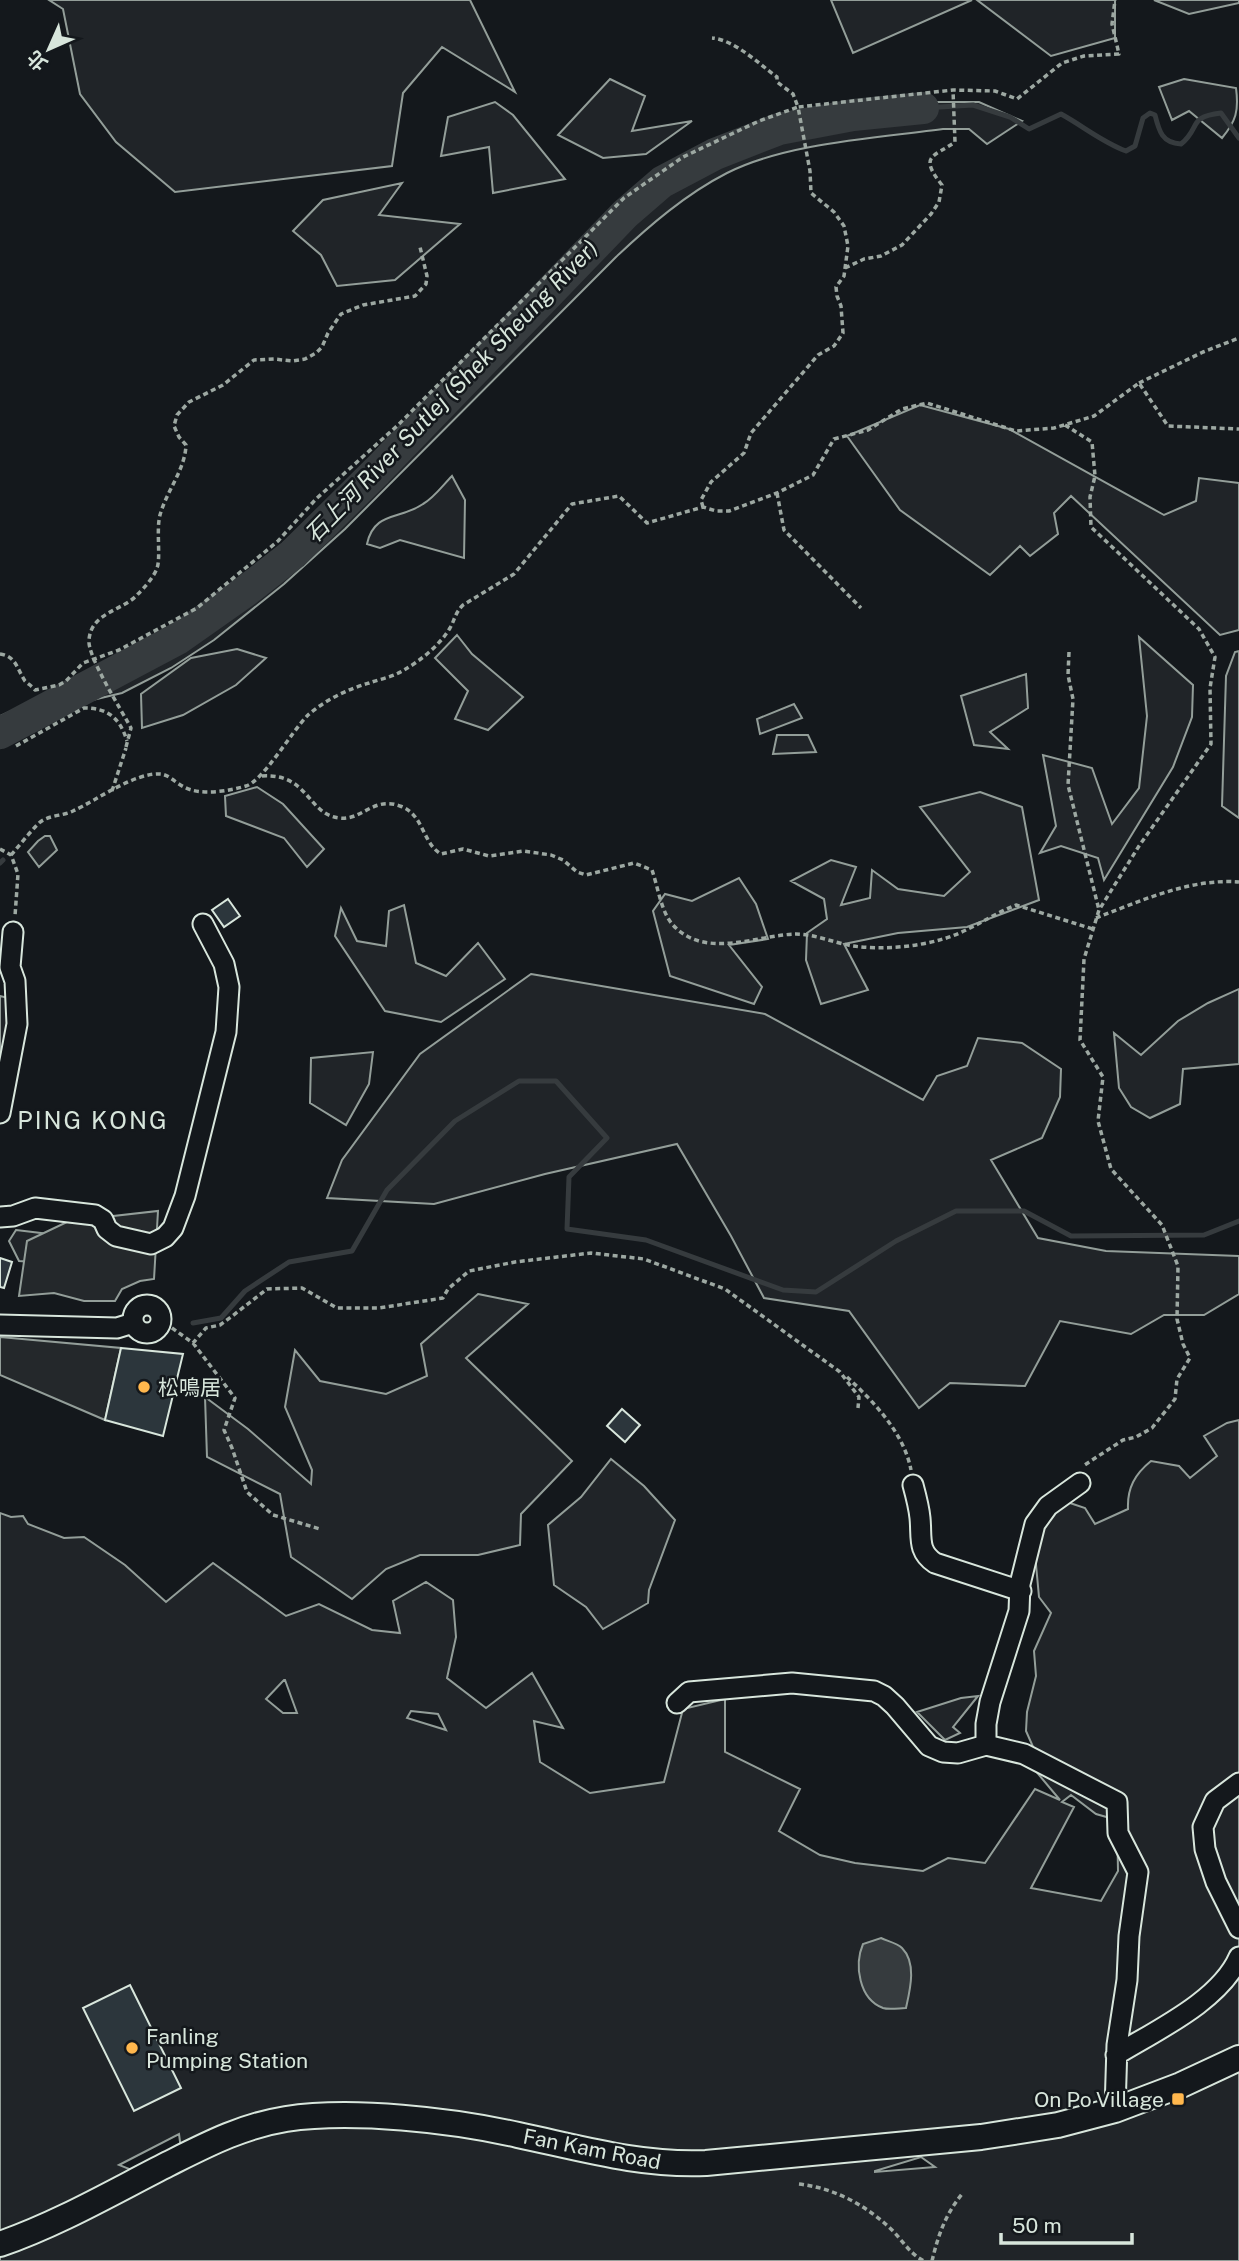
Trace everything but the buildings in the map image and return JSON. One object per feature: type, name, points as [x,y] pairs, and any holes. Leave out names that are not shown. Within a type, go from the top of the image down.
[{"type":"main road","name":"Fan Kam Road","points":[[0,2244],[62,2218],[228,2134],[288,2119],[353,2116],[444,2123],[515,2134],[621,2158],[689,2164],[777,2158],[981,2137],[1058,2125],[1115,2110],[1181,2085],[1239,2058]]},
{"type":"street","points":[[0,1217],[13,1216],[35,1208],[95,1214],[116,1236],[150,1244],[165,1237],[173,1227],[185,1196],[226,1032],[229,986],[223,964],[203,924]]},
{"type":"street","points":[[0,1113],[17,1024],[15,981],[10,967],[13,932]]},
{"type":"street","points":[[0,1325],[117,1328],[133,1323]]},
{"type":"street","points":[[986,1745],[990,1702],[1019,1611],[1020,1584],[1035,1524],[1048,1506],[1080,1483]]},
{"type":"street","points":[[914,1485],[920,1519],[920,1546],[928,1558],[935,1563],[1021,1591]]},
{"type":"street","points":[[677,1703],[689,1692],[792,1683],[874,1691],[884,1696],[929,1746],[943,1752],[958,1753],[986,1745],[1024,1754],[1117,1802],[1118,1833],[1138,1872],[1116,2055],[1115,2110]]},
{"type":"street","points":[[1239,1783],[1215,1801],[1203,1827],[1205,1849],[1216,1882],[1239,1928]]},
{"type":"street","points":[[1116,2055],[1199,2003],[1233,1971],[1238,1962]]},
{"type":"path","points":[[0,654],[15,661],[25,681],[34,690],[59,685],[83,663],[95,661],[197,608],[278,541],[316,499],[398,425],[624,198],[683,157],[759,121],[797,107],[953,90],[995,91],[1017,99],[1062,63],[1084,56],[1119,54],[1112,24],[1115,0]]},
{"type":"path","points":[[704,507],[701,500],[711,482],[744,453],[751,433],[818,355],[834,346],[843,333],[836,287],[844,276],[848,246],[844,226],[834,212],[811,193],[807,151],[793,94],[777,82],[776,77],[741,51],[720,39],[712,38]]},
{"type":"path","points":[[845,268],[864,259],[881,256],[902,245],[939,202],[942,185],[930,162],[933,155],[955,142],[953,90]]},
{"type":"path","points":[[112,790],[131,728],[95,661],[89,647],[89,638],[94,626],[104,614],[131,601],[158,567],[160,516],[185,459],[186,445],[179,438],[174,426],[177,415],[189,402],[223,386],[254,360],[292,361],[316,354],[341,314],[363,306],[415,296],[426,284],[427,276],[421,247]]},
{"type":"path","points":[[11,855],[39,823],[47,818],[70,812],[122,785],[159,774],[166,775],[187,789],[206,790],[249,785],[261,776],[282,745],[321,705],[355,687],[401,673],[419,661],[451,628],[456,612],[514,574],[572,504],[619,496],[647,523],[704,507],[729,511],[777,493],[813,475],[834,439],[868,430],[902,409],[927,403],[1016,431],[1054,428],[1094,416],[1139,383],[1239,338]]},
{"type":"path","points":[[1139,383],[1168,426],[1239,429]]},
{"type":"path","points":[[1065,425],[1092,442],[1095,476],[1090,497],[1091,527],[1199,629],[1215,657],[1210,688],[1211,744],[1139,846],[1096,918],[1084,959],[1080,1040],[1103,1077],[1098,1121],[1111,1168],[1161,1225],[1178,1266],[1177,1319],[1183,1344],[1190,1358],[1177,1379],[1175,1399],[1152,1428],[1136,1437],[1123,1440],[1074,1471],[1080,1483]]},
{"type":"path","points":[[777,493],[784,530],[862,608]]},
{"type":"path","points":[[1069,652],[1068,675],[1073,699],[1068,786],[1099,910]]},
{"type":"path","points":[[16,746],[84,708],[96,708],[110,713],[121,724],[127,740],[126,747]]},
{"type":"path","points":[[261,776],[279,775],[287,778],[298,785],[318,807],[338,818],[350,818],[371,806],[385,803],[400,805],[418,819],[434,850],[441,854],[463,849],[489,856],[524,851],[551,855],[586,875],[634,863],[646,866],[652,870],[673,925],[700,940],[723,944],[798,934],[855,946],[913,945],[945,939],[1016,905],[1093,929]]},
{"type":"path","points":[[0,849],[11,855],[18,874],[13,932]]},
{"type":"path","points":[[1096,918],[1156,894],[1224,881],[1239,882]]},
{"type":"path","points":[[192,1343],[206,1328],[220,1325],[267,1289],[302,1288],[337,1308],[379,1308],[443,1298],[448,1289],[469,1271],[515,1262],[591,1253],[643,1259],[725,1289],[840,1372],[870,1398],[907,1450],[914,1485]]},
{"type":"path","points":[[165,1323],[192,1343],[235,1398],[224,1430],[247,1492],[273,1515],[320,1529]]},
{"type":"path","points":[[840,1372],[859,1397],[858,1408]]},
{"type":"path","points":[[799,2184],[830,2190],[861,2205],[887,2225],[910,2252],[924,2261]]},
{"type":"path","points":[[932,2261],[943,2224],[962,2194]]},
{"type":"shaded area","points":[[49,0],[470,0],[515,92],[442,47],[403,93],[392,166],[175,192],[116,142],[80,94],[63,9]]},
{"type":"shaded area","points":[[831,0],[972,0],[853,53]]},
{"type":"shaded area","points":[[977,0],[1115,0],[1115,38],[1051,56]]},
{"type":"shaded area","points":[[1154,0],[1239,0],[1239,3],[1189,14]]},
{"type":"shaded area","points":[[610,79],[645,96],[632,131],[692,121],[646,154],[603,158],[558,135]]},
{"type":"shaded area","points":[[1184,79],[1236,88],[1235,115],[1222,138],[1189,111],[1172,120],[1159,87]]},
{"type":"shaded area","points":[[495,102],[513,115],[565,179],[493,193],[489,147],[441,156],[448,117]]},
{"type":"shaded area","points":[[917,102],[979,102],[1022,121],[987,144],[969,129],[943,129],[804,148],[751,163],[697,190],[616,257],[345,529],[284,584],[214,640],[171,668],[122,693],[84,702],[0,748],[0,716],[161,636],[210,606],[282,545],[394,436],[585,242],[623,197],[655,173],[716,141],[788,119]]},
{"type":"shaded area","points":[[402,183],[379,215],[460,224],[395,280],[337,286],[321,255],[293,231],[323,200]]},
{"type":"shaded area","points":[[920,405],[1009,429],[1164,515],[1196,501],[1199,478],[1239,483],[1239,630],[1220,635],[1071,496],[1054,513],[1058,534],[1030,556],[1020,546],[990,575],[900,510],[847,436]]},
{"type":"shaded area","points":[[452,476],[465,500],[464,558],[400,540],[380,548],[367,544],[375,526],[427,501]]},
{"type":"shaded area","points":[[457,635],[472,654],[523,697],[488,730],[455,719],[468,691],[435,658]]},
{"type":"shaded area","points":[[1139,637],[1193,685],[1192,717],[1173,767],[1104,880],[1098,858],[1061,846],[1040,853],[1056,826],[1043,755],[1092,768],[1112,824],[1139,788],[1147,716]]},
{"type":"shaded area","points":[[237,649],[266,658],[236,685],[183,715],[142,728],[141,694],[191,658]]},
{"type":"shaded area","points":[[1239,651],[1239,818],[1222,806],[1226,676],[1235,652]]},
{"type":"shaded area","points":[[1026,674],[1028,708],[990,732],[1008,749],[974,745],[961,696]]},
{"type":"shaded area","points":[[794,704],[802,718],[760,734],[757,719]]},
{"type":"shaded area","points":[[777,735],[808,735],[816,752],[773,754]]},
{"type":"shaded area","points":[[257,787],[283,804],[324,849],[307,867],[284,838],[226,816],[225,796]]},
{"type":"shaded area","points":[[980,792],[1022,807],[1039,900],[967,927],[898,933],[844,944],[868,990],[821,1004],[806,960],[807,933],[827,919],[824,899],[791,881],[831,860],[856,867],[841,905],[870,898],[872,870],[898,889],[944,896],[970,872],[920,807]]},
{"type":"shaded area","points":[[45,836],[50,836],[57,850],[39,867],[28,852]]},
{"type":"shaded area","points":[[739,878],[756,904],[768,939],[729,945],[762,987],[754,1004],[670,976],[653,911],[665,894],[692,901]]},
{"type":"shaded area","points":[[404,905],[416,963],[446,976],[478,943],[505,979],[441,1022],[385,1011],[335,936],[341,908],[357,941],[386,946],[389,911]]},
{"type":"shaded area","points":[[531,974],[765,1014],[923,1100],[937,1076],[967,1066],[978,1038],[1022,1043],[1061,1069],[1060,1097],[1042,1138],[991,1160],[1038,1238],[1106,1251],[1239,1256],[1239,1294],[1204,1315],[1164,1315],[1131,1334],[1060,1321],[1025,1386],[950,1383],[919,1408],[849,1311],[764,1298],[677,1144],[545,1174],[434,1204],[327,1198],[342,1160],[420,1054]]},
{"type":"shaded area","points":[[1239,989],[1239,1064],[1183,1069],[1180,1104],[1150,1118],[1131,1107],[1119,1088],[1114,1033],[1141,1055],[1178,1021]]},
{"type":"shaded area","points":[[0,996],[12,999],[2,1058],[0,1057]]},
{"type":"shaded area","points":[[373,1052],[369,1084],[346,1125],[310,1103],[311,1058]]},
{"type":"shaded area","points":[[158,1211],[154,1279],[140,1281],[122,1289],[115,1301],[84,1301],[54,1293],[19,1296],[27,1241],[69,1221]]},
{"type":"shaded area","points":[[16,1230],[66,1236],[33,1262],[19,1261],[9,1241]]},
{"type":"shaded area","points":[[478,1294],[528,1304],[466,1358],[572,1461],[521,1514],[520,1545],[478,1555],[420,1555],[386,1569],[352,1599],[291,1557],[280,1494],[207,1457],[205,1397],[248,1429],[311,1484],[312,1470],[285,1407],[295,1350],[320,1381],[386,1394],[427,1376],[421,1344]]},
{"type":"shaded area","points":[[0,1337],[121,1348],[105,1420],[0,1375]]},
{"type":"shaded area","points":[[1239,1420],[1239,2261],[0,2261],[0,1513],[11,1517],[23,1516],[28,1524],[64,1538],[84,1537],[125,1565],[166,1602],[213,1563],[286,1616],[319,1604],[372,1630],[400,1633],[393,1601],[426,1582],[453,1600],[456,1637],[447,1678],[486,1708],[532,1673],[563,1728],[534,1721],[540,1762],[590,1793],[664,1782],[683,1709],[725,1699],[725,1752],[800,1789],[779,1831],[820,1855],[855,1863],[923,1871],[948,1858],[985,1863],[1035,1789],[1060,1800],[1034,1769],[1034,1749],[1026,1731],[1027,1712],[1036,1676],[1034,1651],[1051,1613],[1039,1597],[1034,1543],[1061,1500],[1085,1508],[1095,1524],[1128,1509],[1133,1482],[1151,1461],[1179,1466],[1190,1478],[1217,1456],[1204,1436],[1227,1423]],"holes":[[[285,1680],[297,1713],[283,1713],[266,1699]],[[411,1711],[438,1714],[446,1730],[407,1718]],[[1071,1795],[1096,1814],[1117,1820],[1118,1871],[1101,1901],[1031,1888],[1074,1807],[1062,1802]],[[179,2134],[181,2149],[134,2171],[119,2165]],[[921,2157],[935,2167],[875,2172]]]},
{"type":"shaded area","points":[[611,1459],[644,1486],[675,1520],[649,1590],[648,1603],[603,1629],[586,1607],[554,1585],[548,1525],[581,1497]]},
{"type":"shaded area","points":[[978,1696],[953,1727],[960,1733],[945,1740],[917,1712],[961,1698]]},
{"type":"shaded area","points":[[881,1938],[900,1946],[910,1961],[911,1977],[906,2008],[883,2008],[868,1997],[864,1989],[859,1971],[860,1952],[863,1944]]},
{"type":"waterway","points":[[923,108],[973,105],[1010,117],[1029,129],[1061,114],[1126,151],[1135,146],[1143,118],[1150,113],[1155,115],[1165,139],[1175,143],[1181,144],[1203,117],[1221,113],[1239,138]]},
{"type":"waterway","name":"石上河 River Sutlej (Shek Sheung River)","points":[[0,733],[179,638],[293,554],[377,471],[625,214],[662,182],[715,154],[779,129],[853,115],[923,108]]},
{"type":"waterway","points":[[0,863],[3,860]]},
{"type":"waterway","points":[[193,1323],[221,1318],[245,1291],[289,1262],[352,1251],[387,1190],[455,1121],[519,1081],[556,1081],[607,1138],[569,1177],[567,1229],[646,1240],[783,1290],[816,1292],[896,1241],[956,1211],[1024,1211],[1071,1236],[1204,1235],[1239,1221]]},
{"type":"place","name":"松鳴居","points":[[144,1387]]},
{"type":"place","name":"Fanling Pumping Station","points":[[132,2048]]},
{"type":"place","name":"On Po Village","points":[[1178,2099]]},
{"type":"district","name":"PING KONG","points":[[93,1120]]}]
